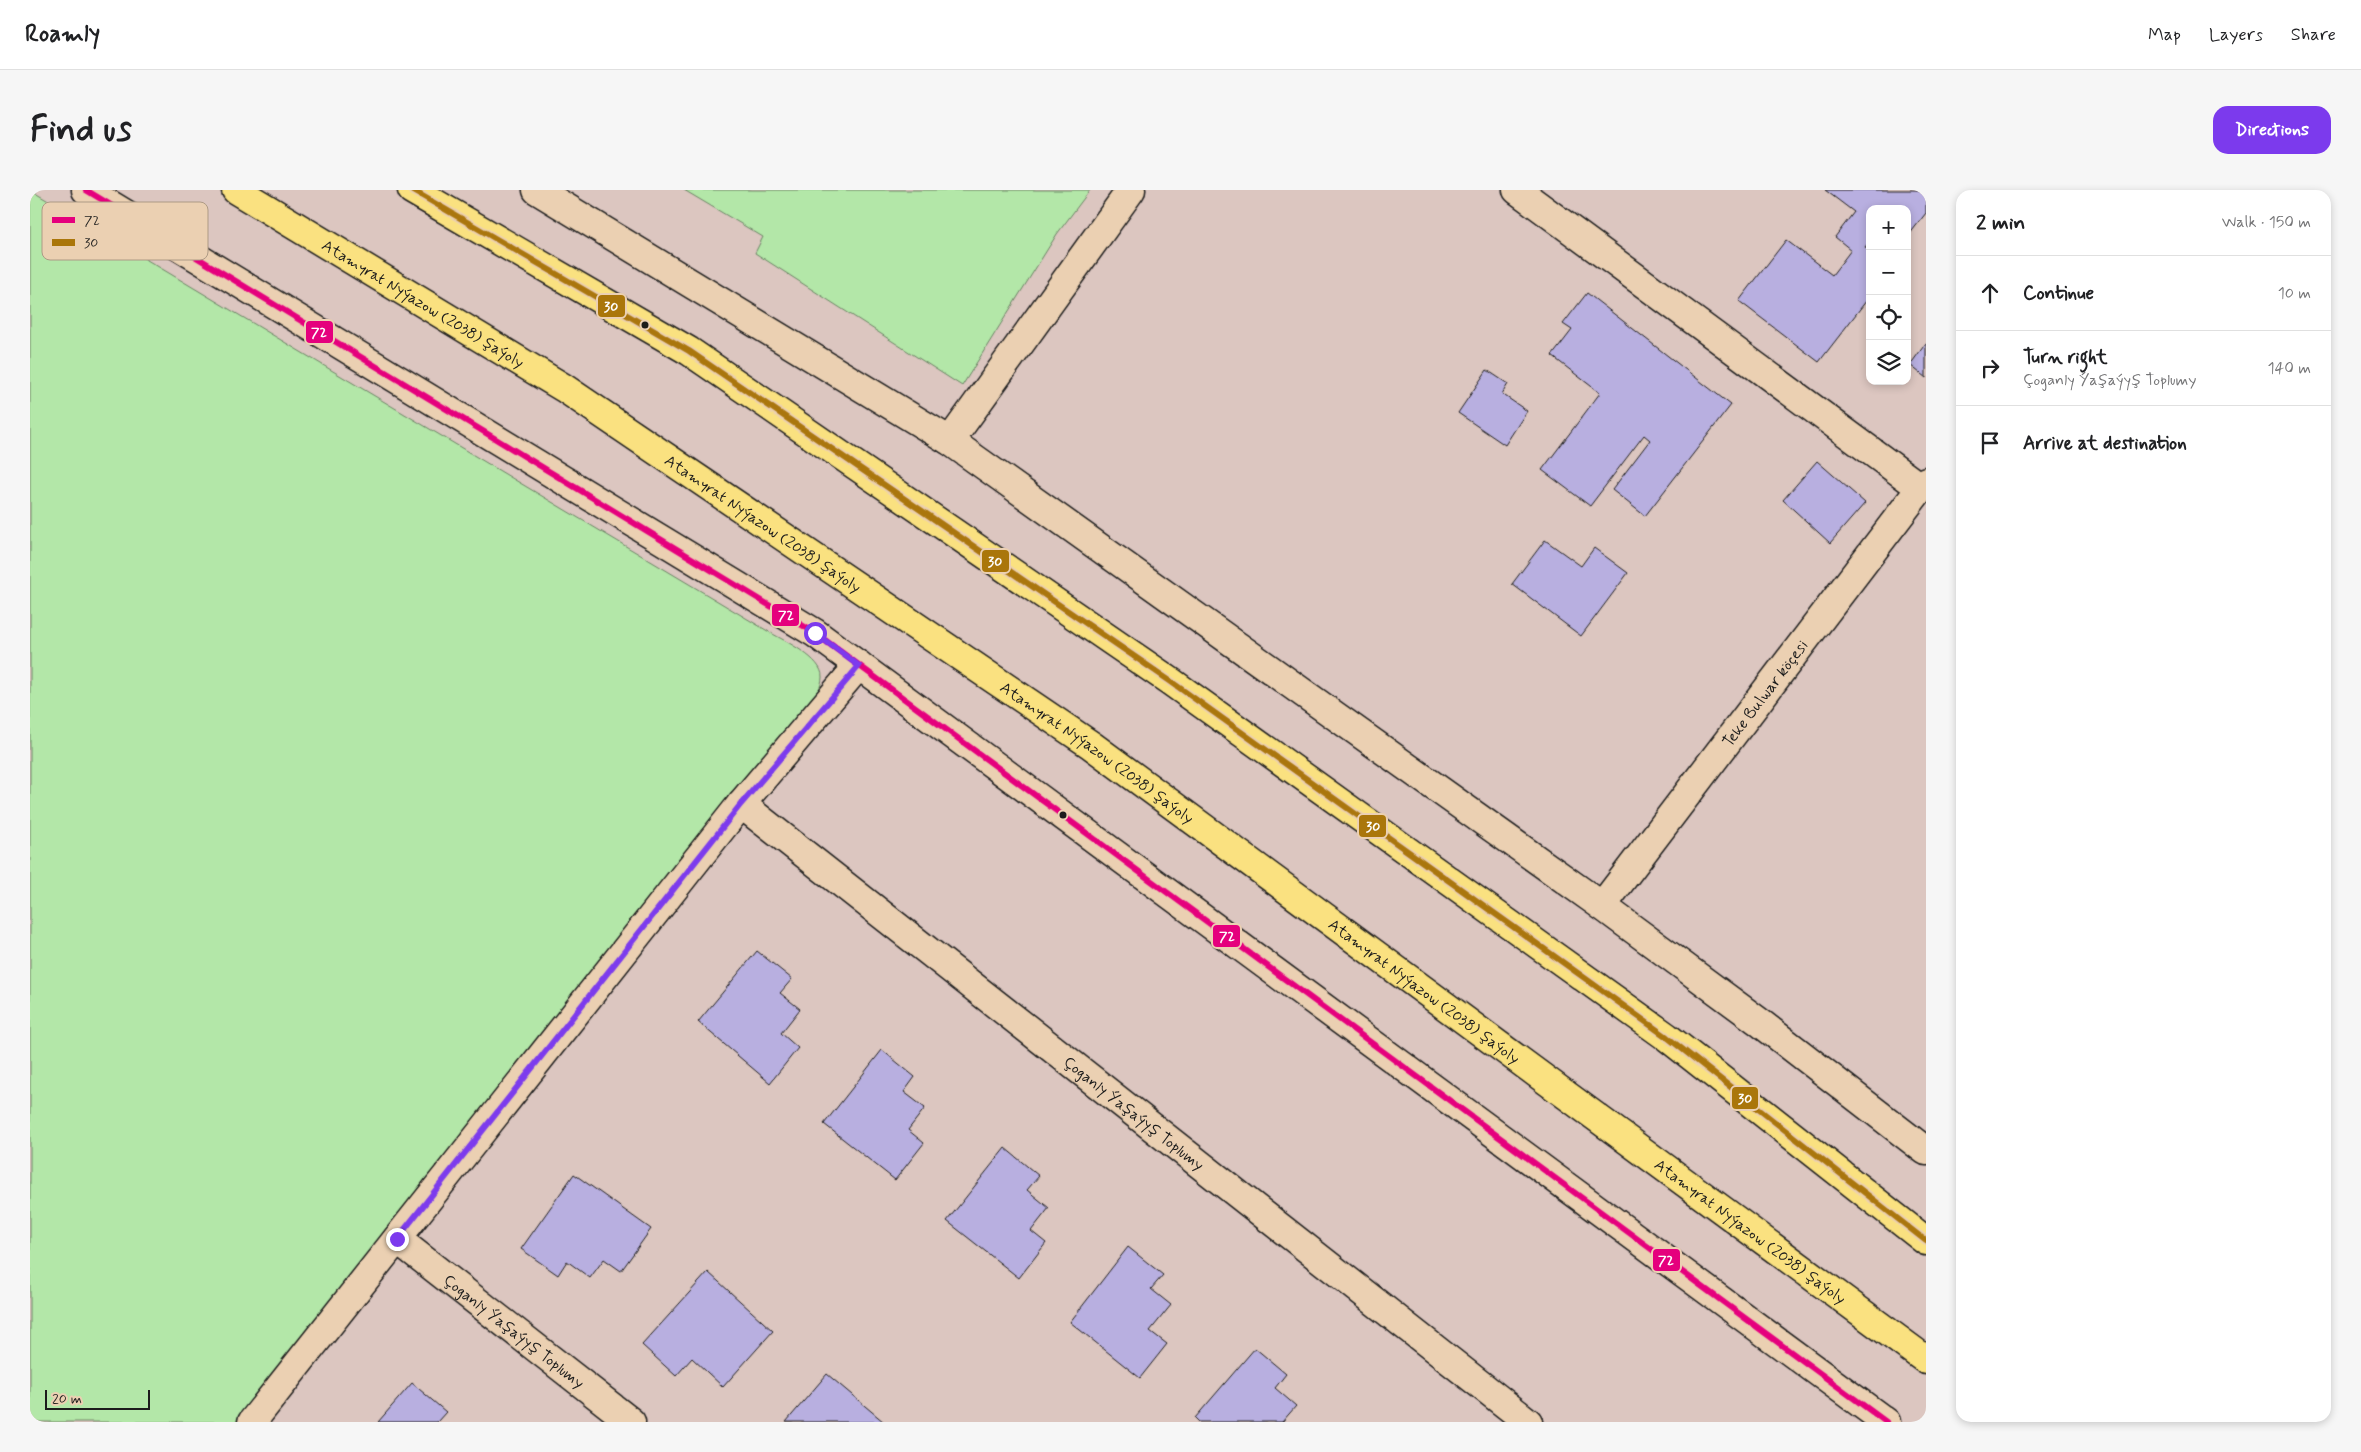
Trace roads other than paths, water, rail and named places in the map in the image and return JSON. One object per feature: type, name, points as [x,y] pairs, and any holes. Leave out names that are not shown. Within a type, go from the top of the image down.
[{"type":"main road","name":"Atamyrat Nyýazow (2038) şaýoly","points":[[236,190],[564,388],[1091,745],[1926,1360]]},
{"type":"main road","points":[[412,190],[689,351],[1170,681],[1667,1037],[1926,1241]]},
{"type":"street","points":[[86,190],[106,202]]},
{"type":"street","points":[[537,190],[950,441],[1602,906],[1758,1021],[1926,1151]]},
{"type":"street","points":[[950,441],[1131,190]]},
{"type":"street","points":[[1517,190],[1923,484]]},
{"type":"street","points":[[201,260],[815,633],[1886,1422]]},
{"type":"street","name":"Teke Bulwar köçesi","points":[[1602,906],[1923,484]]},
{"type":"street","points":[[252,1422],[741,804],[859,666]]},
{"type":"street","name":"Çoganly Ýaşaýyş Toplumy","points":[[741,804],[1528,1422]]},
{"type":"street","name":"Çoganly Ýaşaýyş Toplumy","points":[[397,1239],[631,1422]]}]
